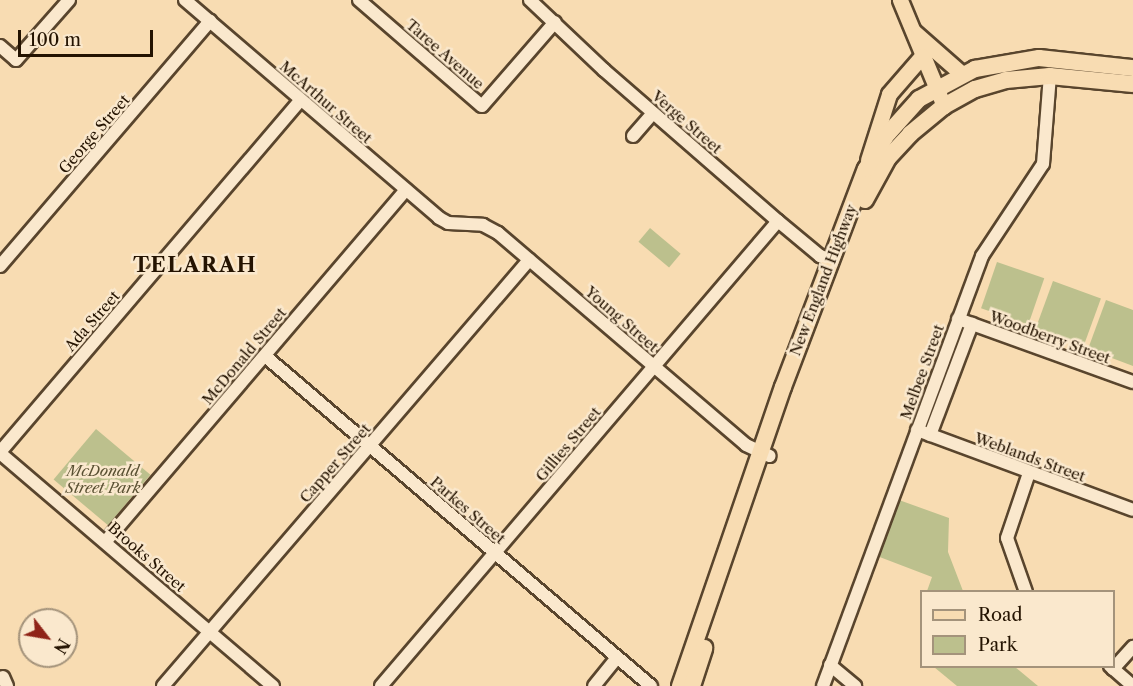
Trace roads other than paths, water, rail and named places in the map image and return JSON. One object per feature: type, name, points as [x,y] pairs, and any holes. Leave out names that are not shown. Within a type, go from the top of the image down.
[{"type":"highway","name":"New England Highway","points":[[680,686],[831,260],[866,169],[895,125],[935,88],[962,74],[1030,58],[1133,68]]},
{"type":"highway","name":"New England Highway","points":[[693,686],[764,454],[873,182],[898,146],[944,106],[975,89],[1006,80],[1050,76],[1133,84]]},
{"type":"main road","points":[[900,0],[944,106]]},
{"type":"main road","points":[[911,30],[962,74]]},
{"type":"main road","points":[[866,169],[890,94],[922,56]]},
{"type":"street","points":[[0,46],[16,60],[69,0]]},
{"type":"street","name":"McArthur Street","points":[[185,0],[406,190],[448,223]]},
{"type":"street","name":"Taree Avenue","points":[[359,0],[482,106],[555,22]]},
{"type":"street","name":"Verge Street","points":[[530,0],[653,113],[778,221],[820,256],[831,260]]},
{"type":"street","name":"George Street","points":[[0,266],[210,21]]},
{"type":"street","name":"Melbee Street","points":[[823,686],[958,319],[986,250],[1043,164],[1050,76]]},
{"type":"street","name":"Ada Street","points":[[0,452],[301,100]]},
{"type":"street","points":[[633,136],[653,113]]},
{"type":"street","name":"McDonald Street","points":[[106,541],[406,190]]},
{"type":"street","name":"Gillies Street","points":[[381,686],[778,221]]},
{"type":"street","name":"Young Street","points":[[448,223],[483,225],[530,260],[654,366],[764,454]]},
{"type":"street","name":"Capper Street","points":[[163,686],[530,260]]},
{"type":"street","name":"Woodberry Street","points":[[958,319],[1133,382]]},
{"type":"street","name":"Melbee Street","points":[[930,435],[972,324]]},
{"type":"street","name":"Parkes Street","points":[[265,356],[651,686]]},
{"type":"street","name":"Weblands Street","points":[[917,430],[1133,510]]},
{"type":"street","name":"Brooks Street","points":[[0,452],[273,686]]},
{"type":"street","points":[[1026,590],[1007,538],[1029,473]]},
{"type":"street","points":[[1115,664],[1133,647]]},
{"type":"street","points":[[594,686],[617,658]]},
{"type":"street","points":[[830,665],[855,686]]},
{"type":"street","points":[[1111,668],[1133,686]]},
{"type":"district","name":"TELARAH","points":[[195,265]]},
{"type":"park label","name":"McDonald Street Park","points":[[103,478]]}]
